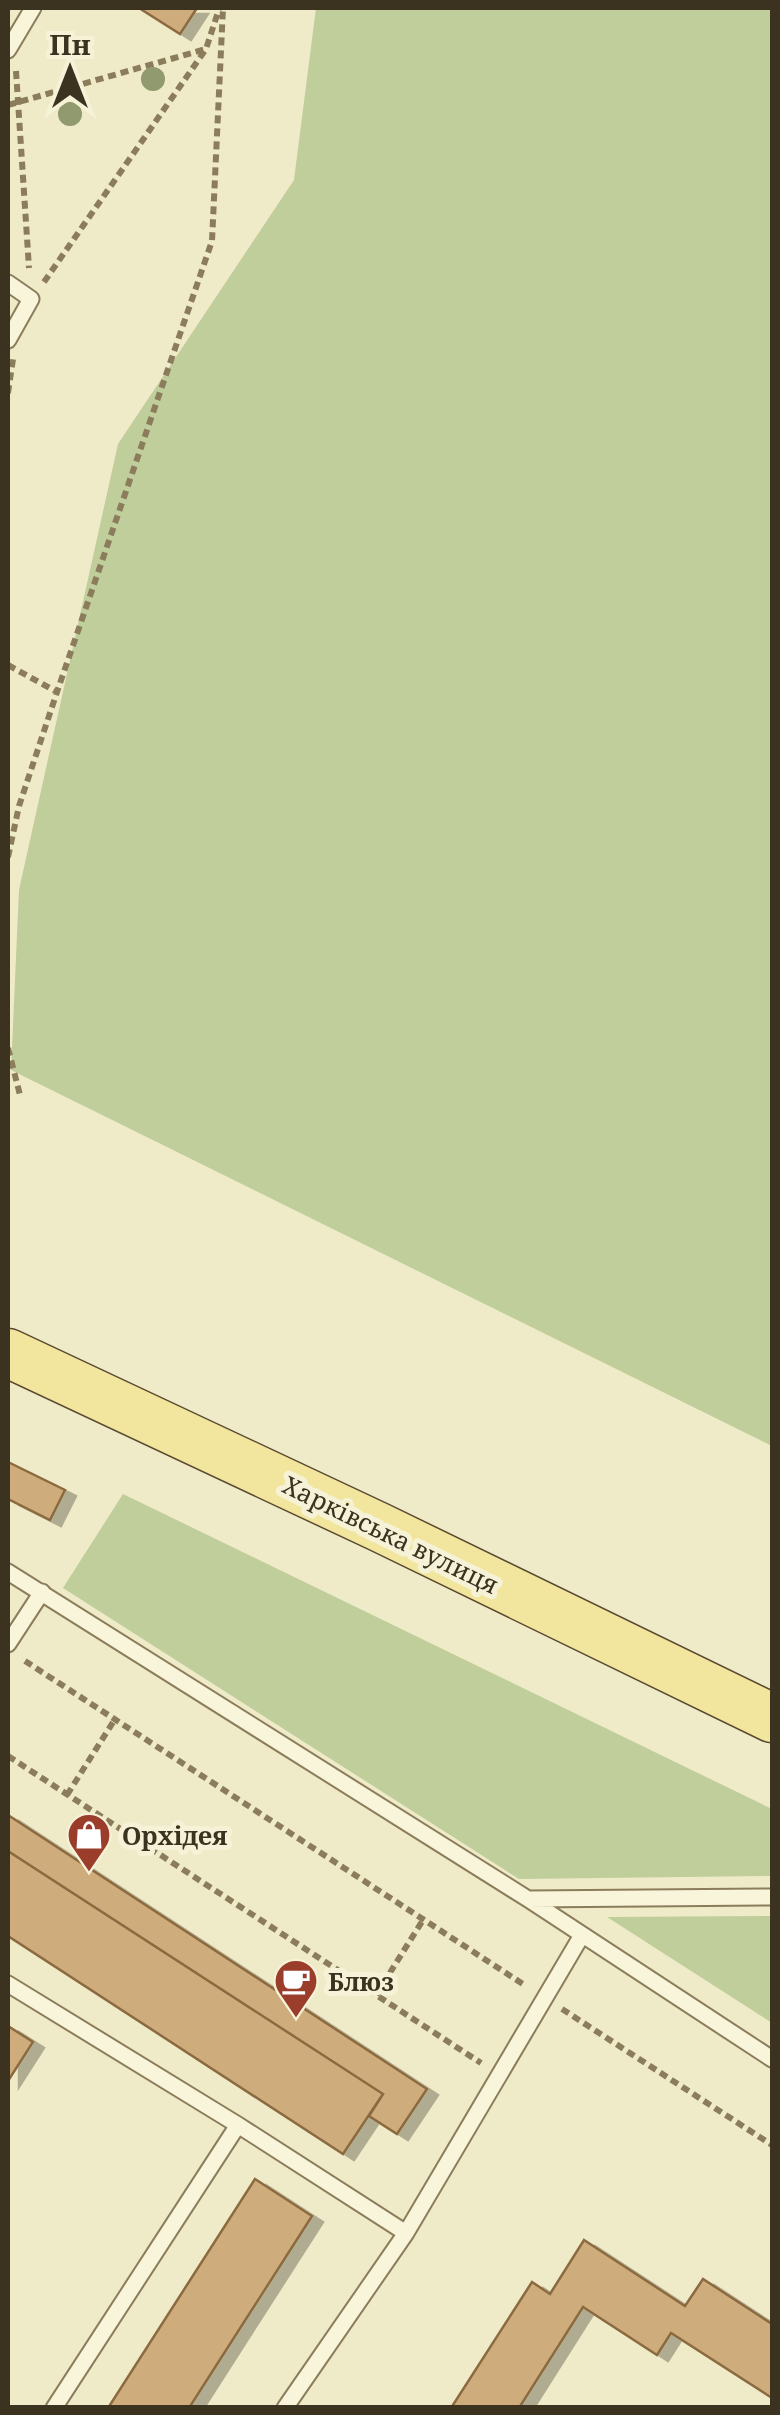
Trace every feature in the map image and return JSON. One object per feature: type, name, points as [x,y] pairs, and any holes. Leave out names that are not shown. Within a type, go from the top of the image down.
[{"type":"main road","name":"Харківська вулиця","points":[[8,1353],[772,1718]]},
{"type":"lane","points":[[11,44],[33,8]]},
{"type":"lane","points":[[8,284],[32,300],[8,340]]},
{"type":"lane","points":[[8,1572],[582,1934],[772,2059]]},
{"type":"lane","points":[[8,1644],[42,1592]]},
{"type":"lane","points":[[528,1900],[772,1897]]},
{"type":"lane","points":[[285,2408],[406,2233],[582,1934]]},
{"type":"lane","points":[[8,1984],[406,2233]]},
{"type":"lane","points":[[54,2408],[238,2125]]},
{"type":"path","points":[[32,300],[206,49],[221,8]]},
{"type":"path","points":[[8,857],[19,806],[212,241],[221,8]]},
{"type":"path","points":[[11,44],[32,300]]},
{"type":"path","points":[[8,105],[206,49]]},
{"type":"path","points":[[8,664],[57,692]]},
{"type":"path","points":[[8,1048],[20,1095]]},
{"type":"path","points":[[23,1659],[772,2145]]},
{"type":"path","points":[[67,1794],[115,1718]]},
{"type":"path","points":[[8,1756],[498,2074]]},
{"type":"path","points":[[376,1995],[423,1920]]},
{"type":"green space","points":[[316,8],[772,8],[772,1446],[11,1070],[19,890],[118,444],[294,180]]},
{"type":"green space","points":[[123,1494],[772,1809],[772,1876],[519,1879],[63,1588]]},
{"type":"green space","points":[[772,1916],[772,2023],[607,1917]]},
{"type":"building","points":[[139,8],[197,8],[180,34]]},
{"type":"building","points":[[8,1462],[65,1490],[50,1520],[8,1499]]},
{"type":"building","points":[[8,1815],[427,2089],[397,2134],[369,2116],[383,2094],[8,1851]]},
{"type":"building","points":[[8,1851],[383,2094],[343,2154],[8,1936]]},
{"type":"building","points":[[8,2026],[33,2042],[8,2081]]},
{"type":"building","points":[[255,2179],[312,2216],[189,2408],[108,2408]]},
{"type":"building","points":[[584,2240],[685,2306],[703,2279],[772,2324],[772,2398],[671,2333],[657,2355],[583,2307],[519,2408],[451,2408],[532,2282],[550,2294]]},
{"type":"place","name":"Орхідея","points":[[89,1873]]},
{"type":"place","name":"Блюз","points":[[296,2019]]}]
